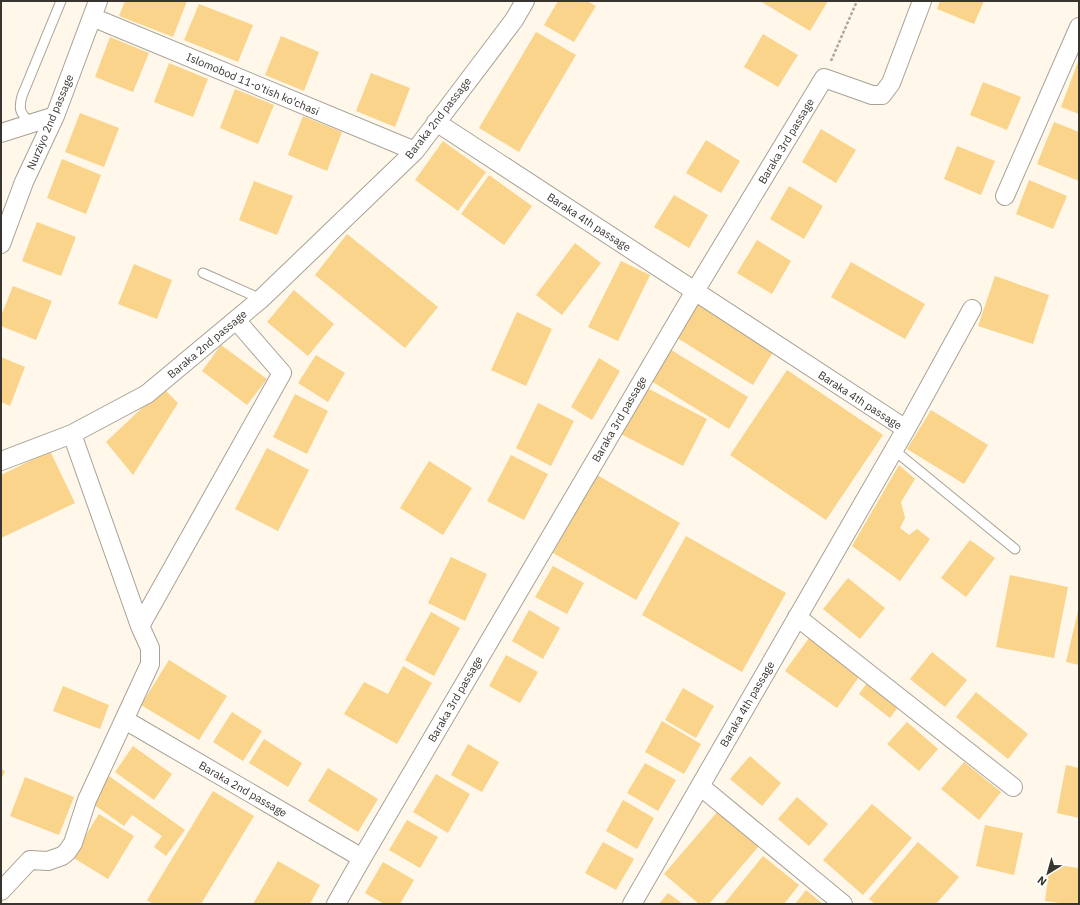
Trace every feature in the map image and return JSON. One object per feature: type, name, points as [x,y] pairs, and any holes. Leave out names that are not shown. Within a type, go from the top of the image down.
[{"type":"street","name":"Baraka 2nd passage","points":[[1,461],[72,434],[147,394],[261,299],[415,151],[514,20],[525,1]]},
{"type":"street","points":[[824,78],[872,95],[882,95],[891,83],[922,1]]},
{"type":"street","name":"Nurziyo 2nd passage","points":[[1,244],[24,182],[55,116],[95,9]]},
{"type":"street","name":"Islomobod 11-o'tish ko'chasi","points":[[95,9],[415,151]]},
{"type":"street","points":[[1005,196],[1079,27]]},
{"type":"street","name":"Baraka 3rd passage","points":[[336,904],[695,292],[824,78]]},
{"type":"street","points":[[1,133],[55,116]]},
{"type":"street","name":"Baraka 4th passage","points":[[436,122],[906,430],[632,904]]},
{"type":"street","points":[[906,430],[972,309]]},
{"type":"street","points":[[140,626],[282,373],[236,320]]},
{"type":"street","points":[[1,891],[30,860],[48,861],[62,856],[67,852],[73,842],[88,800],[150,664],[150,648],[140,626],[72,434]]},
{"type":"street","points":[[797,618],[1013,787]]},
{"type":"street","name":"Baraka 2nd passage","points":[[125,720],[362,858]]},
{"type":"street","points":[[700,786],[844,904]]},
{"type":"lane","points":[[30,123],[21,114],[19,106],[61,1]]},
{"type":"lane","points":[[203,273],[261,299]]},
{"type":"lane","points":[[894,450],[1015,549]]},
{"type":"path","points":[[824,78],[858,1]]},
{"type":"building","points":[[125,1],[187,1],[173,37],[119,16]]},
{"type":"building","points":[[558,1],[587,1],[596,6],[574,42],[544,25]]},
{"type":"building","points":[[760,1],[828,1],[810,31]]},
{"type":"building","points":[[940,1],[984,1],[974,24],[937,9]]},
{"type":"building","points":[[199,4],[253,25],[238,62],[184,40]]},
{"type":"building","points":[[536,32],[576,55],[519,152],[479,128]]},
{"type":"building","points":[[763,34],[798,55],[778,87],[744,67]]},
{"type":"building","points":[[281,36],[319,52],[304,91],[265,75]]},
{"type":"building","points":[[110,37],[149,53],[133,92],[95,77]]},
{"type":"building","points":[[1079,59],[1079,114],[1061,107]]},
{"type":"building","points":[[169,63],[208,79],[193,117],[154,102]]},
{"type":"building","points":[[371,73],[410,88],[395,127],[356,111]]},
{"type":"building","points":[[983,82],[1021,97],[1007,130],[970,115]]},
{"type":"building","points":[[235,89],[274,105],[258,144],[220,128]]},
{"type":"building","points":[[80,113],[119,128],[104,167],[65,152]]},
{"type":"building","points":[[303,116],[342,132],[327,171],[288,155]]},
{"type":"building","points":[[1054,122],[1079,132],[1079,181],[1037,164]]},
{"type":"building","points":[[821,129],[856,150],[836,183],[802,162]]},
{"type":"building","points":[[706,140],[740,161],[721,193],[686,173]]},
{"type":"building","points":[[443,141],[486,172],[458,211],[415,180]]},
{"type":"building","points":[[957,146],[995,161],[981,195],[944,179]]},
{"type":"building","points":[[62,159],[101,175],[86,214],[47,198]]},
{"type":"building","points":[[489,175],[532,206],[504,245],[461,214]]},
{"type":"building","points":[[1029,180],[1067,196],[1053,229],[1016,214]]},
{"type":"building","points":[[254,181],[293,196],[277,235],[239,220]]},
{"type":"building","points":[[789,186],[823,206],[804,239],[770,219]]},
{"type":"building","points":[[674,195],[708,215],[689,248],[654,227]]},
{"type":"building","points":[[37,222],[76,237],[61,276],[22,261]]},
{"type":"building","points":[[347,234],[438,307],[405,348],[315,275]]},
{"type":"building","points":[[757,240],[791,261],[772,294],[737,273]]},
{"type":"building","points":[[575,243],[601,263],[562,315],[536,295]]},
{"type":"building","points":[[621,261],[650,275],[618,341],[588,327]]},
{"type":"building","points":[[851,262],[925,304],[905,339],[831,297]]},
{"type":"building","points":[[134,264],[172,280],[157,319],[118,304]]},
{"type":"building","points":[[995,276],[1049,295],[1033,344],[978,326]]},
{"type":"building","points":[[13,286],[52,301],[36,340],[1,326],[1,316]]},
{"type":"building","points":[[294,290],[334,324],[308,356],[267,322]]},
{"type":"building","points":[[697,298],[776,347],[753,385],[674,336]]},
{"type":"building","points":[[517,312],[552,329],[526,386],[491,370]]},
{"type":"building","points":[[221,345],[267,379],[247,405],[202,371]]},
{"type":"building","points":[[668,348],[748,397],[729,429],[648,379]]},
{"type":"building","points":[[316,355],[345,373],[328,402],[298,383]]},
{"type":"building","points":[[1,357],[25,367],[10,406],[1,402]]},
{"type":"building","points":[[599,358],[620,371],[592,420],[571,407]]},
{"type":"building","points":[[787,370],[883,435],[826,520],[730,455]]},
{"type":"building","points":[[645,387],[707,419],[683,466],[621,434]]},
{"type":"building","points":[[163,388],[178,403],[133,475],[106,442]]},
{"type":"building","points":[[295,394],[328,411],[307,454],[273,437]]},
{"type":"building","points":[[538,403],[574,421],[551,466],[516,448]]},
{"type":"building","points":[[931,410],[988,445],[964,484],[907,449]]},
{"type":"building","points":[[267,448],[309,470],[278,531],[235,509]]},
{"type":"building","points":[[50,451],[75,503],[1,538],[1,475]]},
{"type":"building","points":[[511,455],[548,474],[524,520],[487,501]]},
{"type":"building","points":[[429,461],[472,488],[443,535],[400,508]]},
{"type":"building","points":[[899,465],[915,479],[901,502],[905,518],[900,528],[909,535],[917,529],[930,539],[900,581],[852,546]]},
{"type":"building","points":[[597,475],[680,523],[636,600],[553,553]]},
{"type":"building","points":[[686,536],[786,593],[742,672],[642,615]]},
{"type":"building","points":[[970,540],[995,558],[966,597],[941,578]]},
{"type":"building","points":[[451,557],[487,574],[465,621],[428,603]]},
{"type":"building","points":[[553,566],[584,583],[567,614],[535,597]]},
{"type":"building","points":[[1010,575],[1068,587],[1054,658],[996,647]]},
{"type":"building","points":[[848,578],[885,608],[860,639],[823,609]]},
{"type":"building","points":[[529,610],[560,628],[543,659],[512,641]]},
{"type":"building","points":[[1079,611],[1079,665],[1066,662]]},
{"type":"building","points":[[431,612],[460,628],[434,676],[405,660]]},
{"type":"building","points":[[809,638],[861,674],[837,708],[785,671]]},
{"type":"building","points":[[932,652],[967,680],[945,707],[910,679]]},
{"type":"building","points":[[506,655],[538,672],[520,703],[489,686]]},
{"type":"building","points":[[169,660],[227,696],[199,740],[141,705]]},
{"type":"building","points":[[403,666],[432,683],[397,744],[344,714],[364,682],[388,694]]},
{"type":"building","points":[[870,679],[901,703],[890,718],[859,694]]},
{"type":"building","points":[[63,686],[109,705],[100,729],[53,711]]},
{"type":"building","points":[[683,688],[714,706],[696,738],[665,720]]},
{"type":"building","points":[[976,692],[1028,734],[1008,759],[956,717]]},
{"type":"building","points":[[232,712],[262,731],[243,761],[213,742]]},
{"type":"building","points":[[662,721],[701,744],[684,774],[645,752]]},
{"type":"building","points":[[907,722],[938,749],[919,771],[887,744]]},
{"type":"building","points":[[264,739],[302,763],[288,787],[249,763]]},
{"type":"building","points":[[468,744],[499,762],[482,792],[451,775]]},
{"type":"building","points":[[133,746],[172,774],[154,800],[115,772]]},
{"type":"building","points":[[750,756],[781,783],[762,806],[730,779]]},
{"type":"building","points":[[964,762],[1001,792],[979,820],[941,789]]},
{"type":"building","points":[[645,763],[676,780],[658,811],[627,793]]},
{"type":"building","points":[[1066,765],[1079,768],[1079,818],[1057,813]]},
{"type":"building","points":[[328,768],[378,799],[358,832],[308,801]]},
{"type":"building","points":[[1,769],[5,771],[1,780]]},
{"type":"building","points":[[436,774],[470,794],[448,833],[413,812]]},
{"type":"building","points":[[109,776],[185,830],[166,856],[154,847],[162,836],[132,815],[124,826],[90,802]]},
{"type":"building","points":[[25,777],[74,797],[59,835],[10,816]]},
{"type":"building","points":[[213,791],[254,816],[201,904],[153,904],[147,900]]},
{"type":"building","points":[[797,797],[828,824],[809,846],[778,819]]},
{"type":"building","points":[[623,800],[654,818],[637,849],[606,831]]},
{"type":"building","points":[[872,804],[912,838],[863,895],[823,860]]},
{"type":"building","points":[[718,811],[759,846],[709,904],[699,904],[664,874]]},
{"type":"building","points":[[99,814],[134,836],[108,879],[72,857]]},
{"type":"building","points":[[407,820],[438,837],[420,868],[389,850]]},
{"type":"building","points":[[985,825],[1023,833],[1014,875],[976,866]]},
{"type":"building","points":[[603,842],[634,859],[616,890],[585,873]]},
{"type":"building","points":[[918,842],[959,877],[936,904],[875,904],[869,899]]},
{"type":"building","points":[[763,856],[799,885],[784,904],[724,904]]},
{"type":"building","points":[[278,861],[320,885],[310,904],[253,904]]},
{"type":"building","points":[[383,862],[414,880],[400,904],[384,904],[365,893]]},
{"type":"building","points":[[1050,864],[1079,868],[1079,904],[1045,901]]},
{"type":"building","points":[[806,890],[823,904],[795,904]]},
{"type":"building","points":[[668,893],[683,904],[659,904]]}]
